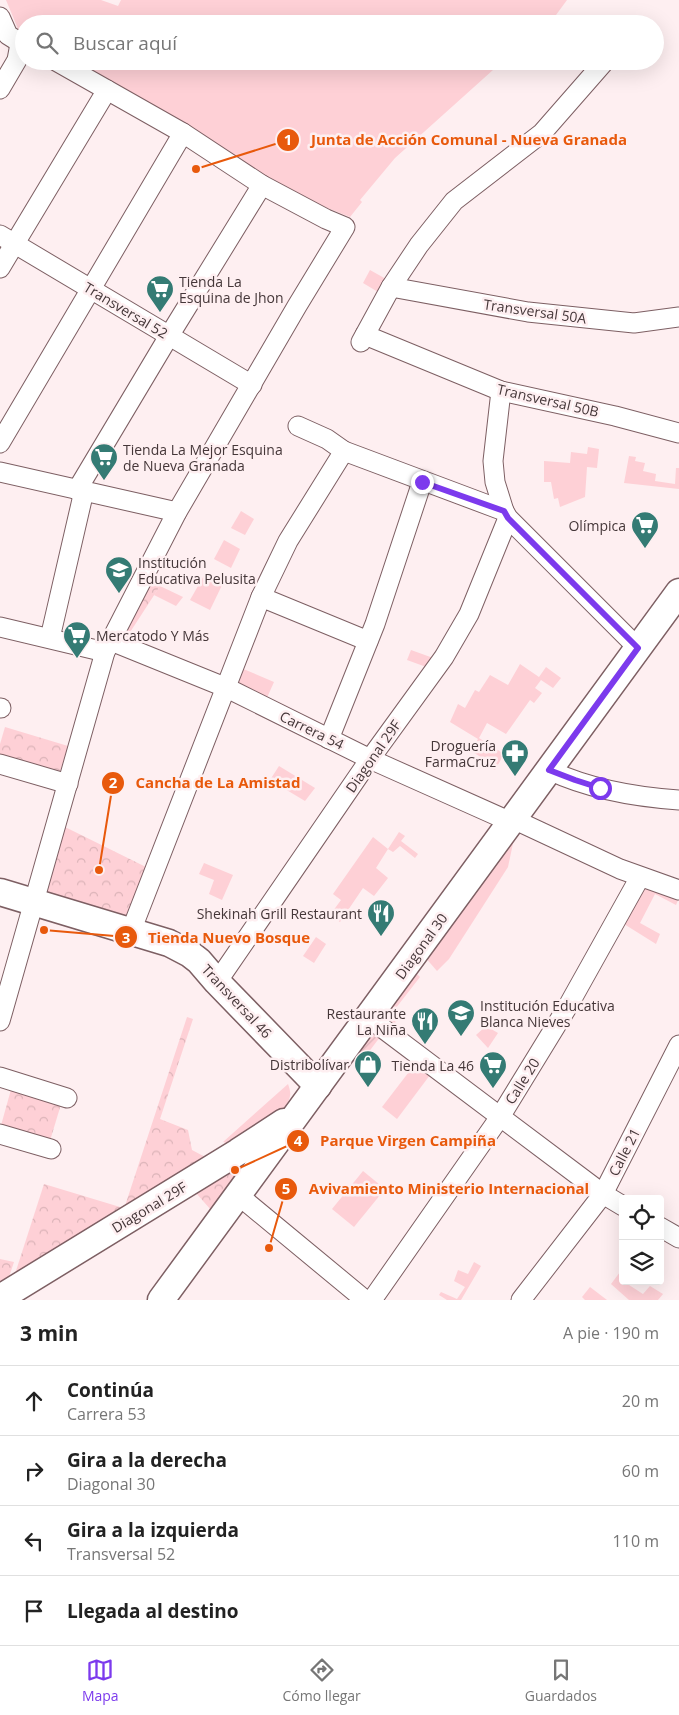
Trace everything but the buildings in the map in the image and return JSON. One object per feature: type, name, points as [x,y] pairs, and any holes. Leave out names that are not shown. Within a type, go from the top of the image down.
[{"type":"street","points":[[0,17],[8,35],[15,40]]},
{"type":"street","points":[[0,89],[15,63]]},
{"type":"street","points":[[0,1021],[108,646],[177,512],[345,227],[262,185],[184,133],[72,70]]},
{"type":"street","points":[[392,287],[419,245],[454,201],[542,133],[597,70]]},
{"type":"street","points":[[0,268],[7,240],[107,90]]},
{"type":"street","points":[[0,443],[184,133]]},
{"type":"street","points":[[50,638],[80,491],[169,336],[262,185]]},
{"type":"street","name":"Transversal 52","points":[[7,240],[252,385]]},
{"type":"street","name":"Transversal 50A","points":[[392,287],[528,312],[634,323],[679,318]]},
{"type":"street","name":"Transversal 50B","points":[[392,287],[363,339],[501,391],[615,416],[679,433]]},
{"type":"street","points":[[501,391],[493,461],[495,482],[506,515]]},
{"type":"street","points":[[298,426],[327,439],[344,451],[506,515],[638,648]]},
{"type":"street","points":[[131,931],[261,597],[288,541],[344,451]]},
{"type":"street","points":[[0,472],[177,512]]},
{"type":"street","points":[[328,739],[368,641],[422,482]]},
{"type":"street","name":"Diagonal 29F","points":[[217,982],[370,759],[444,657],[469,614],[506,515]]},
{"type":"street","name":"Diagonal 30","points":[[161,1300],[679,592]]},
{"type":"street","points":[[261,597],[368,641]]},
{"type":"street","name":"Carrera 54","points":[[0,627],[50,638],[108,646],[227,688],[370,759],[640,877],[679,890]]},
{"type":"street","points":[[0,764],[68,784]]},
{"type":"street","points":[[549,770],[600,788],[628,794],[679,800]]},
{"type":"street","name":"Calle 20","points":[[372,1300],[500,1117],[568,1006],[640,877]]},
{"type":"street","name":"Transversal 46","points":[[0,892],[169,943],[190,954],[200,961],[217,982],[318,1086]]},
{"type":"street","points":[[369,1018],[603,1194],[619,1204]]},
{"type":"street","name":"Calle 21","points":[[521,1300],[603,1194],[679,1045]]},
{"type":"street","points":[[0,1077],[67,1098]]},
{"type":"street","name":"Diagonal 29F","points":[[0,1298],[298,1114]]},
{"type":"street","points":[[0,1134],[51,1149]]},
{"type":"street","points":[[238,1195],[365,1300]]},
{"type":"street","points":[[664,1229],[679,1238]]},
{"type":"green space","points":[[6,0],[101,0],[118,6],[121,0],[567,0],[556,15],[15,15],[15,22]]},
{"type":"green space","points":[[92,70],[493,70],[395,158],[360,200],[362,202],[350,217],[297,196],[262,177],[245,162],[202,134]]},
{"type":"green space","points":[[370,270],[386,279],[378,292],[363,283]]},
{"type":"green space","points":[[588,447],[599,449],[597,468],[587,467],[585,497],[560,507],[558,498],[554,499],[551,482],[544,482],[544,461],[570,463],[571,452],[587,454]]},
{"type":"green space","points":[[629,456],[636,457],[635,461],[645,463],[643,471],[656,474],[655,481],[675,484],[676,468],[679,468],[679,489],[624,483]]},
{"type":"green space","points":[[241,511],[254,519],[245,535],[231,528]]},
{"type":"green space","points":[[224,540],[240,549],[231,568],[214,559]]},
{"type":"green space","points":[[206,572],[224,581],[210,610],[190,600]]},
{"type":"green space","points":[[149,580],[160,586],[125,640],[118,637]]},
{"type":"green space","points":[[160,586],[183,597],[176,606],[154,595]]},
{"type":"green space","points":[[411,650],[436,659],[429,668],[407,660]]},
{"type":"green space","points":[[520,664],[539,677],[546,667],[561,678],[553,688],[541,680],[535,688],[542,693],[534,703],[530,700],[506,734],[487,723],[479,738],[504,754],[495,770],[482,763],[484,759],[471,751],[478,739],[450,722],[458,704],[465,708],[475,690],[479,692],[490,675],[508,685]]},
{"type":"green space","points":[[241,668],[274,682],[266,700],[233,686]]},
{"type":"green space","points":[[5,727],[68,746],[58,778],[0,760],[0,744]]},
{"type":"green space","points":[[279,766],[315,788],[305,801],[270,780]]},
{"type":"green space","points":[[65,827],[148,868],[126,921],[46,895]]},
{"type":"green space","points":[[399,832],[405,836],[401,841],[418,854],[415,858],[400,846],[393,852],[388,849]]},
{"type":"green space","points":[[515,834],[508,867],[449,959],[437,971],[424,956]]},
{"type":"green space","points":[[373,837],[388,849],[376,868],[388,878],[374,896],[363,888],[340,922],[330,915],[341,900],[333,894]]},
{"type":"green space","points":[[204,863],[233,875],[222,900],[209,894],[214,880],[199,874]]},
{"type":"green space","points":[[647,888],[679,898],[676,905],[655,894],[640,923],[660,934],[656,944],[624,924],[644,889]]},
{"type":"green space","points":[[316,937],[326,944],[314,963],[303,956]]},
{"type":"green space","points":[[413,970],[420,977],[392,1013],[391,1017],[396,1022],[393,1027],[385,1021],[381,1012]]},
{"type":"green space","points":[[187,1017],[193,1019],[160,1119],[188,1130],[192,1150],[209,1159],[122,1215]]},
{"type":"green space","points":[[486,1026],[498,1033],[488,1048],[476,1035]]},
{"type":"green space","points":[[368,1028],[380,1037],[365,1057],[354,1048]]},
{"type":"green space","points":[[415,1064],[430,1075],[397,1119],[382,1107]]},
{"type":"green space","points":[[288,1084],[290,1094],[287,1103],[275,1117],[233,1145],[223,1142]]},
{"type":"green space","points":[[12,1086],[62,1101],[49,1144],[0,1129]]},
{"type":"green space","points":[[260,1147],[211,1210],[196,1193]]},
{"type":"green space","points":[[363,1171],[385,1189],[354,1227],[332,1209]]},
{"type":"green space","points":[[44,1184],[120,1207],[117,1215],[14,1277]]},
{"type":"green space","points":[[0,1259],[14,1262],[8,1280],[0,1284]]},
{"type":"green space","points":[[474,1262],[481,1266],[461,1300],[447,1300],[439,1295],[441,1292],[457,1299],[465,1287],[454,1281],[458,1270],[468,1274]]},
{"type":"green space","points":[[619,1273],[619,1285],[629,1285],[643,1294],[650,1286],[663,1294],[658,1300],[629,1300],[611,1284]]},
{"type":"green space","points":[[590,1287],[607,1300],[585,1300],[582,1297]]},
{"type":"place","name":"Junta de Acción Comunal - Nueva Granada","points":[[196,169]]},
{"type":"place","name":"Tienda La Esquina de Jhon","points":[[160,313]]},
{"type":"place","name":"Tienda La Mejor Esquina de Nueva Granada","points":[[104,481]]},
{"type":"place","name":"Olímpica","points":[[645,549]]},
{"type":"place","name":"Institución Educativa Pelusita","points":[[119,594]]},
{"type":"place","name":"Mercatodo Y Más","points":[[77,659]]},
{"type":"place","name":"Droguería FarmaCruz","points":[[515,777]]},
{"type":"place","name":"Cancha de La Amistad","points":[[99,870]]},
{"type":"place","name":"Tienda Nuevo Bosque","points":[[44,930]]},
{"type":"place","name":"Shekinah Grill Restaurant","points":[[381,937]]},
{"type":"place","name":"Institución Educativa Blanca Nieves","points":[[461,1037]]},
{"type":"place","name":"Restaurante La Niña","points":[[425,1045]]},
{"type":"place","name":"Distribolívar","points":[[368,1088]]},
{"type":"place","name":"Tienda La 46","points":[[493,1089]]},
{"type":"place","name":"Parque Virgen Campiña","points":[[235,1170]]},
{"type":"place","name":"Avivamiento Ministerio Internacional","points":[[269,1248]]},
{"type":"route","points":[[422,482],[504,511],[508,518],[638,648],[549,770],[600,788]]}]
